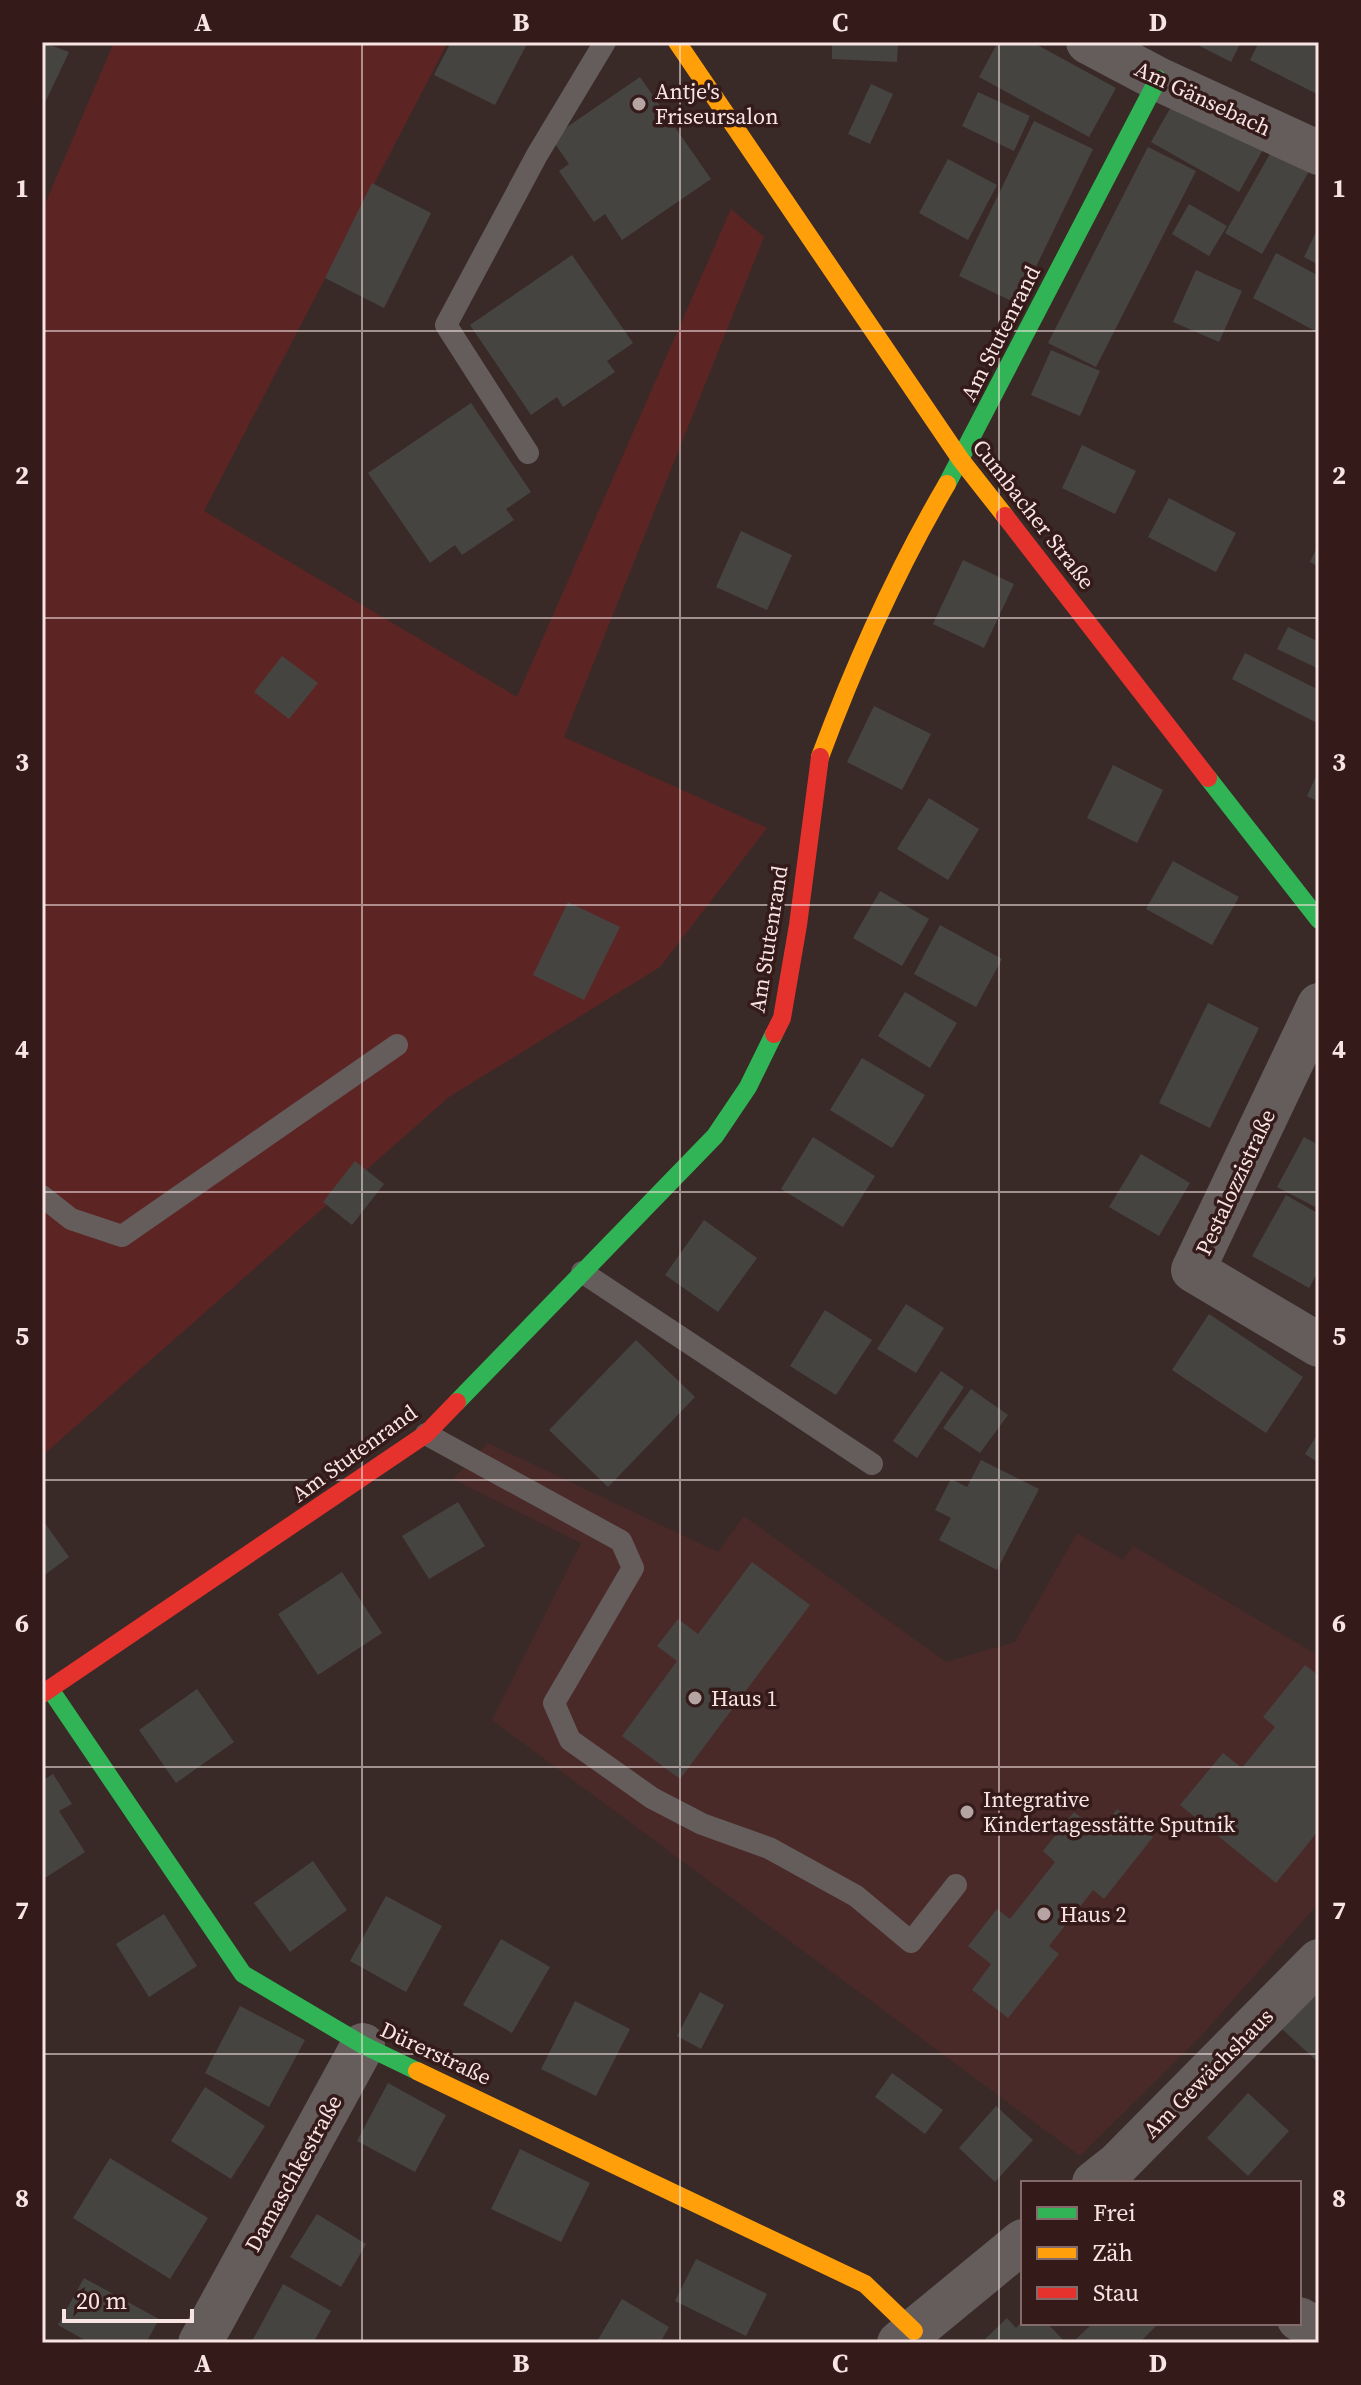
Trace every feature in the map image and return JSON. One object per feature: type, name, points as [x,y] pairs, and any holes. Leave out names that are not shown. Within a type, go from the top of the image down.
[{"type":"street","name":"Cumbacher Straße","points":[[677,42],[961,460],[1319,920]]},
{"type":"street","name":"Am Gänsebach","points":[[1088,42],[1158,79],[1319,153]]},
{"type":"street","name":"Am Stutenrand","points":[[46,1692],[426,1434],[715,1136],[748,1087],[782,1018],[798,925],[818,763],[859,658],[922,526],[961,460],[1158,79]]},
{"type":"street","name":"Pestalozzistraße","points":[[1319,1005],[1193,1270],[1319,1345]]},
{"type":"street","name":"Dürerstraße","points":[[46,1692],[243,1974],[363,2045],[865,2284],[906,2337]]},
{"type":"street","name":"Am Gewächshaus","points":[[1116,2177],[1319,1961]]},
{"type":"street","name":"Damaschkestraße","points":[[200,2343],[363,2045]]},
{"type":"street","points":[[906,2337],[1021,2243]]},
{"type":"street","points":[[1301,2320],[1319,2330]]},
{"type":"lane","points":[[528,453],[446,325],[537,155],[605,42]]},
{"type":"lane","points":[[42,1196],[71,1219],[122,1236],[397,1045]]},
{"type":"lane","points":[[582,1272],[872,1464]]},
{"type":"lane","points":[[426,1434],[621,1541],[633,1568],[554,1703],[570,1740],[652,1798],[702,1824],[769,1848],[856,1896],[911,1942],[956,1885]]},
{"type":"shaded area","points":[[114,42],[448,42],[204,511],[517,697],[731,209],[764,237],[564,737],[767,828],[660,967],[449,1097],[42,1456],[42,211]]},
{"type":"shaded area","name":"Integrative Kindertagesstätte Sputnik","points":[[488,1443],[718,1552],[744,1516],[946,1662],[1015,1642],[1077,1533],[1123,1560],[1133,1546],[1319,1656],[1319,1903],[1200,2037],[1080,2156],[492,1720],[581,1543],[453,1479]]},
{"type":"building","points":[[42,42],[69,52],[42,109]]},
{"type":"building","points":[[451,42],[528,42],[495,105],[434,75]]},
{"type":"building","points":[[832,42],[898,42],[897,62],[832,59]]},
{"type":"building","points":[[998,42],[1032,42],[1116,88],[1089,137],[979,77]]},
{"type":"building","points":[[1192,42],[1241,42],[1231,62]]},
{"type":"building","points":[[1259,42],[1319,42],[1319,95],[1250,60]]},
{"type":"building","points":[[640,77],[711,179],[622,240],[605,214],[594,222],[559,171],[569,164],[551,138]]},
{"type":"building","points":[[871,84],[893,94],[870,144],[848,134]]},
{"type":"building","points":[[978,92],[1030,116],[1014,151],[962,126]]},
{"type":"building","points":[[1177,96],[1265,146],[1239,192],[1151,142]]},
{"type":"building","points":[[1034,121],[1093,149],[1018,304],[959,276]]},
{"type":"building","points":[[1275,145],[1312,166],[1262,254],[1225,233]]},
{"type":"building","points":[[1148,147],[1196,171],[1096,367],[1048,343]]},
{"type":"building","points":[[948,159],[997,185],[968,240],[919,213]]},
{"type":"building","points":[[372,183],[431,213],[384,308],[325,278]]},
{"type":"building","points":[[1189,204],[1227,226],[1209,256],[1172,234]]},
{"type":"building","points":[[1319,226],[1319,265],[1304,257]]},
{"type":"building","points":[[1276,253],[1319,276],[1319,333],[1253,298]]},
{"type":"building","points":[[572,255],[633,343],[607,361],[615,372],[563,407],[557,397],[531,415],[470,325]]},
{"type":"building","points":[[1196,270],[1242,291],[1219,342],[1173,322]]},
{"type":"building","points":[[1051,350],[1100,371],[1080,416],[1031,395]]},
{"type":"building","points":[[471,403],[531,492],[506,509],[514,520],[462,555],[455,545],[430,563],[368,473]]},
{"type":"building","points":[[1082,445],[1136,471],[1115,514],[1062,488]]},
{"type":"building","points":[[1169,498],[1236,533],[1216,572],[1148,537]]},
{"type":"building","points":[[741,531],[792,555],[767,610],[716,587]]},
{"type":"building","points":[[1319,543],[1319,567],[1310,562]]},
{"type":"building","points":[[963,560],[1014,584],[984,648],[933,624]]},
{"type":"building","points":[[1288,627],[1319,642],[1319,669],[1277,649]]},
{"type":"building","points":[[1245,653],[1319,690],[1319,724],[1232,679]]},
{"type":"building","points":[[282,656],[318,683],[289,719],[254,692]]},
{"type":"building","points":[[874,706],[931,734],[902,790],[847,762]]},
{"type":"building","points":[[1113,765],[1163,790],[1137,843],[1087,818]]},
{"type":"building","points":[[1319,770],[1319,802],[1307,796]]},
{"type":"building","points":[[929,798],[979,829],[948,880],[897,849]]},
{"type":"building","points":[[1173,861],[1239,897],[1212,945],[1146,909]]},
{"type":"building","points":[[880,891],[929,919],[902,966],[853,938]]},
{"type":"building","points":[[568,902],[620,927],[584,1000],[533,975]]},
{"type":"building","points":[[940,925],[1002,959],[976,1007],[914,974]]},
{"type":"building","points":[[905,992],[957,1023],[930,1068],[878,1036]]},
{"type":"building","points":[[1208,1003],[1259,1028],[1210,1128],[1159,1103]]},
{"type":"building","points":[[862,1058],[925,1095],[892,1148],[830,1110]]},
{"type":"building","points":[[813,1137],[875,1176],[843,1227],[781,1189]]},
{"type":"building","points":[[1304,1137],[1319,1145],[1319,1209],[1277,1187]]},
{"type":"building","points":[[1141,1154],[1190,1183],[1159,1236],[1109,1207]]},
{"type":"building","points":[[355,1161],[384,1184],[352,1225],[323,1202]]},
{"type":"building","points":[[1286,1195],[1319,1214],[1319,1270],[1309,1288],[1252,1256]]},
{"type":"building","points":[[704,1220],[757,1258],[718,1312],[665,1275]]},
{"type":"building","points":[[906,1304],[944,1328],[916,1373],[877,1349]]},
{"type":"building","points":[[825,1310],[872,1340],[836,1395],[790,1366]]},
{"type":"building","points":[[1209,1314],[1303,1377],[1266,1433],[1172,1370]]},
{"type":"building","points":[[636,1340],[695,1397],[608,1487],[549,1430]]},
{"type":"building","points":[[941,1371],[964,1387],[917,1458],[893,1441]]},
{"type":"building","points":[[971,1389],[1008,1415],[980,1453],[943,1428]]},
{"type":"building","points":[[1319,1432],[1319,1463],[1305,1454]]},
{"type":"building","points":[[981,1460],[1039,1489],[997,1570],[939,1540],[951,1518],[935,1510],[951,1479],[967,1487]]},
{"type":"building","points":[[458,1502],[485,1546],[429,1579],[402,1536]]},
{"type":"building","points":[[42,1519],[69,1557],[42,1577]]},
{"type":"building","name":"Haus 1","points":[[752,1562],[810,1605],[680,1779],[622,1736],[677,1661],[657,1646],[678,1619],[698,1634]]},
{"type":"building","points":[[342,1572],[382,1633],[318,1675],[278,1614]]},
{"type":"building","points":[[1305,1665],[1319,1676],[1319,1830],[1276,1883],[1180,1805],[1223,1753],[1242,1768],[1275,1727],[1263,1717]]},
{"type":"building","points":[[197,1689],[234,1742],[176,1783],[139,1730]]},
{"type":"building","points":[[53,1774],[72,1804],[59,1811],[85,1852],[42,1880],[42,1781]]},
{"type":"building","name":"Haus 2","points":[[1117,1809],[1153,1837],[1104,1899],[1093,1890],[1049,1946],[1059,1954],[1008,2018],[972,1990],[991,1964],[968,1946],[997,1909],[1010,1919],[1055,1862],[1043,1851],[1074,1812],[1099,1831]]},
{"type":"building","points":[[313,1861],[347,1910],[290,1952],[254,1903]]},
{"type":"building","points":[[386,1896],[442,1926],[406,1992],[350,1961]]},
{"type":"building","points":[[164,1914],[197,1966],[149,1997],[116,1944]]},
{"type":"building","points":[[501,1939],[550,1967],[512,2033],[463,2005]]},
{"type":"building","points":[[1319,1988],[1319,2063],[1282,2029]]},
{"type":"building","points":[[700,1992],[724,2005],[701,2049],[677,2036]]},
{"type":"building","points":[[575,2001],[630,2029],[596,2096],[541,2069]]},
{"type":"building","points":[[240,2006],[305,2040],[269,2107],[205,2073]]},
{"type":"building","points":[[892,2073],[943,2110],[925,2134],[875,2097]]},
{"type":"building","points":[[388,2083],[446,2115],[415,2172],[357,2141]]},
{"type":"building","points":[[205,2087],[265,2126],[231,2179],[171,2141]]},
{"type":"building","points":[[1248,2093],[1289,2131],[1248,2176],[1207,2138]]},
{"type":"building","points":[[996,2106],[1033,2140],[995,2182],[959,2148]]},
{"type":"building","points":[[520,2149],[590,2183],[561,2242],[491,2209]]},
{"type":"building","points":[[110,2158],[208,2218],[170,2279],[73,2218]]},
{"type":"building","points":[[317,2214],[366,2244],[341,2287],[290,2257]]},
{"type":"building","points":[[696,2259],[767,2294],[746,2336],[675,2301]]},
{"type":"building","points":[[84,2278],[159,2319],[146,2343],[90,2343],[58,2325]]},
{"type":"building","points":[[283,2284],[331,2311],[313,2343],[251,2343]]},
{"type":"building","points":[[622,2299],[669,2327],[660,2343],[596,2343]]},
{"type":"building","points":[[1007,2318],[1016,2328],[1021,2323],[1049,2325],[1066,2343],[981,2343]]},
{"type":"building","points":[[1091,2325],[1157,2325],[1139,2343],[1072,2343]]},
{"type":"traffic: fast","points":[[947,484],[1158,79]]},
{"type":"traffic: fast","points":[[1208,778],[1319,920]]},
{"type":"traffic: fast","points":[[457,1402],[715,1136],[748,1087],[774,1034]]},
{"type":"traffic: fast","points":[[50,1689],[243,1974],[363,2045],[417,2071]]},
{"type":"traffic: slow","points":[[677,42],[961,460],[1005,516]]},
{"type":"traffic: slow","points":[[820,757],[878,618],[947,484]]},
{"type":"traffic: slow","points":[[417,2071],[865,2284],[914,2331]]},
{"type":"traffic: jam","points":[[1005,516],[1208,778]]},
{"type":"traffic: jam","points":[[774,1034],[782,1018],[798,925],[820,757]]},
{"type":"traffic: jam","points":[[42,1694],[426,1434],[457,1402]]},
{"type":"place","name":"Antje's Friseursalon","points":[[639,104]]},
{"type":"place","name":"Haus 1","points":[[695,1698]]},
{"type":"place","name":"Integrative Kindertagesstätte Sputnik","points":[[967,1812]]},
{"type":"place","name":"Haus 2","points":[[1044,1914]]}]
